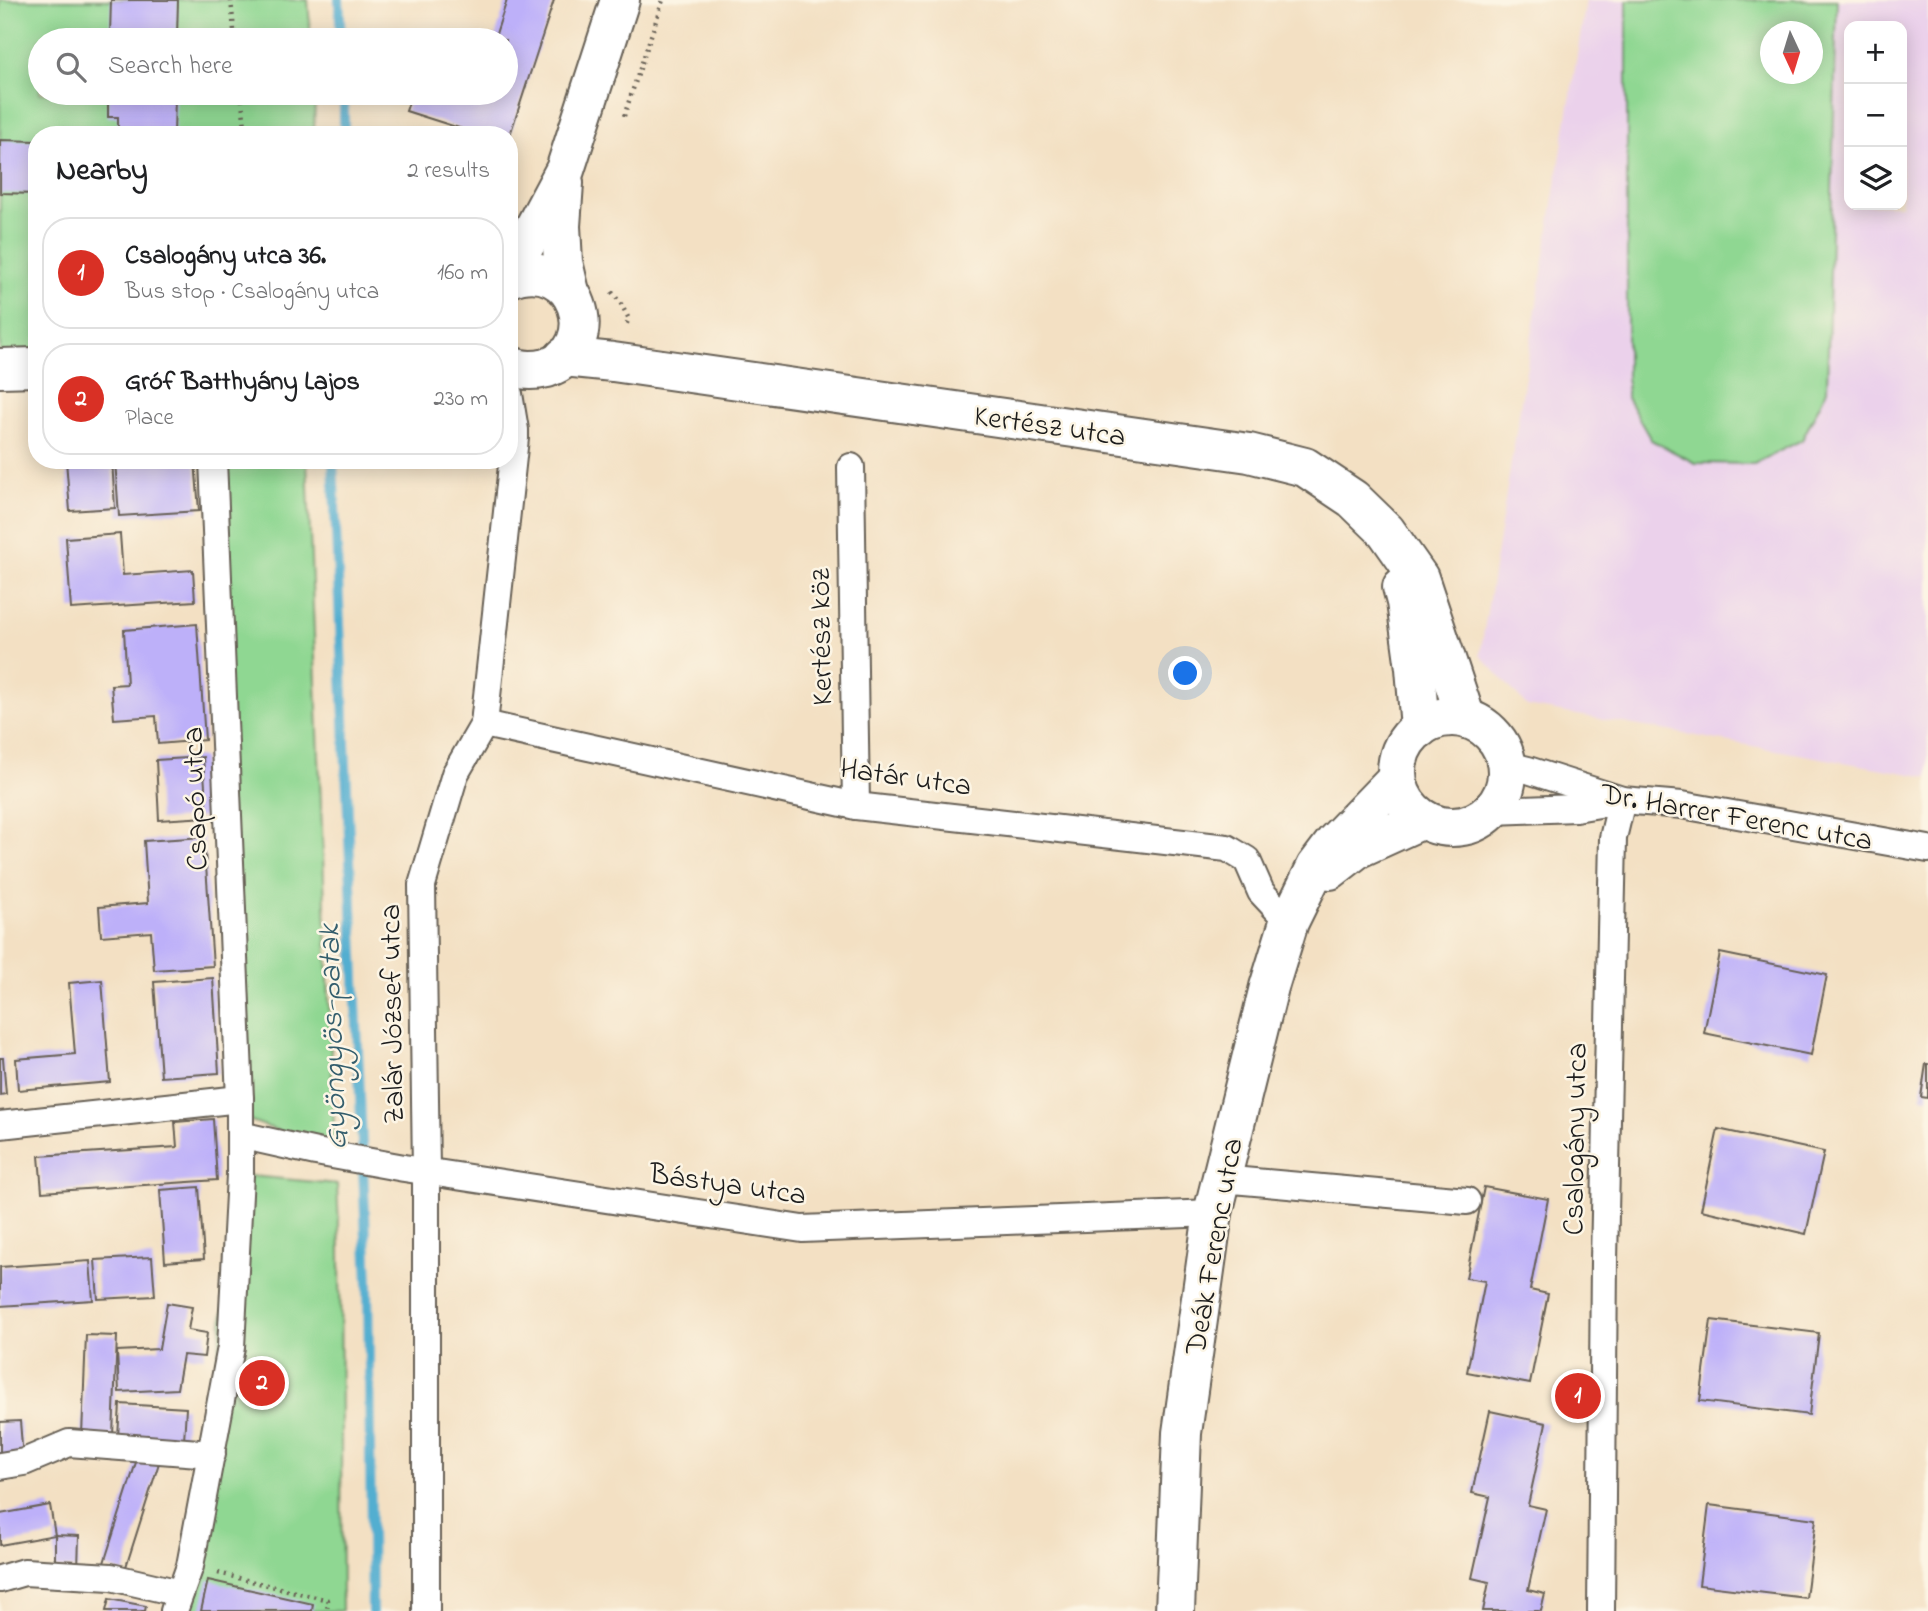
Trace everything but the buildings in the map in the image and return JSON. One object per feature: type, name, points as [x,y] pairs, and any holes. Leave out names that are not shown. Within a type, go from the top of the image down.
[{"type":"street","points":[[518,259],[565,170],[620,0]]},
{"type":"street","points":[[518,422],[539,363],[573,347],[578,335],[580,323],[562,250],[565,170]]},
{"type":"street","points":[[518,274],[547,275],[560,282],[587,320],[619,340],[692,374]]},
{"type":"street","name":"Kertész utca","points":[[539,363],[692,374],[1249,453],[1305,467],[1353,499],[1387,531],[1419,578],[1466,719]]},
{"type":"street","points":[[0,368],[28,367]]},
{"type":"street","name":"Kertész köz","points":[[851,467],[856,806]]},
{"type":"street","name":"Csapó utca","points":[[177,1602],[190,1566],[230,1347],[240,1175],[240,1099],[213,469]]},
{"type":"street","name":"Zalár József utca","points":[[426,1611],[415,1170],[422,885],[455,775],[484,724],[511,469]]},
{"type":"street","points":[[1387,531],[1406,602],[1420,728]]},
{"type":"street","points":[[1448,718],[1466,719],[1494,736],[1507,765],[1506,782],[1492,811],[1477,821],[1460,827],[1443,827],[1423,819],[1411,810],[1402,795],[1397,778],[1398,761],[1405,744],[1420,728],[1448,718]]},
{"type":"street","name":"Határ utca","points":[[484,724],[856,806],[1227,848],[1247,860],[1261,892],[1296,906]]},
{"type":"street","name":"Dr. Harrer Ferenc utca","points":[[1507,765],[1622,800],[1682,805],[1928,849]]},
{"type":"street","points":[[1296,906],[1316,867],[1335,842],[1397,778]]},
{"type":"street","points":[[1492,811],[1576,808],[1622,800]]},
{"type":"street","name":"Csalogány utca","points":[[1601,1611],[1613,838],[1622,800]]},
{"type":"street","points":[[1296,906],[1357,849],[1423,819]]},
{"type":"street","name":"Deák Ferenc utca","points":[[1175,1611],[1182,1433],[1217,1196],[1269,987],[1296,906]]},
{"type":"street","points":[[0,1125],[240,1099]]},
{"type":"street","name":"Bástya utca","points":[[240,1135],[415,1170],[802,1229],[1217,1196],[1467,1201]]},
{"type":"street","points":[[0,1466],[24,1462],[69,1443],[212,1454]]},
{"type":"street","points":[[0,1579],[24,1572],[111,1577],[177,1602]]},
{"type":"path","points":[[231,0],[234,28]]},
{"type":"path","points":[[243,105],[245,126]]},
{"type":"path","points":[[190,1566],[328,1600],[327,1611]]},
{"type":"shaded area","points":[[1586,0],[1928,0],[1928,777],[1527,706],[1480,655]]},
{"type":"green space","points":[[0,0],[308,0],[310,28],[28,28],[28,105],[315,105],[314,126],[28,126],[28,366],[0,368]]},
{"type":"green space","points":[[1627,0],[1837,0],[1827,390],[1802,440],[1754,464],[1695,463],[1651,440],[1627,398]]},
{"type":"green space","points":[[213,469],[307,469],[335,1151],[240,1117]]},
{"type":"green space","points":[[240,1175],[337,1184],[340,1249],[342,1611],[186,1611]]},
{"type":"waterway","name":"Gyöngyös-patak","points":[[339,0],[340,28]]},
{"type":"waterway","name":"Gyöngyös-patak","points":[[344,105],[344,126]]},
{"type":"waterway","name":"Gyöngyös-patak","points":[[333,469],[368,1284],[372,1611]]},
{"type":"place","name":"Gróf Batthyány Lajos","points":[[262,1383]]},
{"type":"place","name":"Csalogány utca 36.","points":[[1578,1396]]}]
